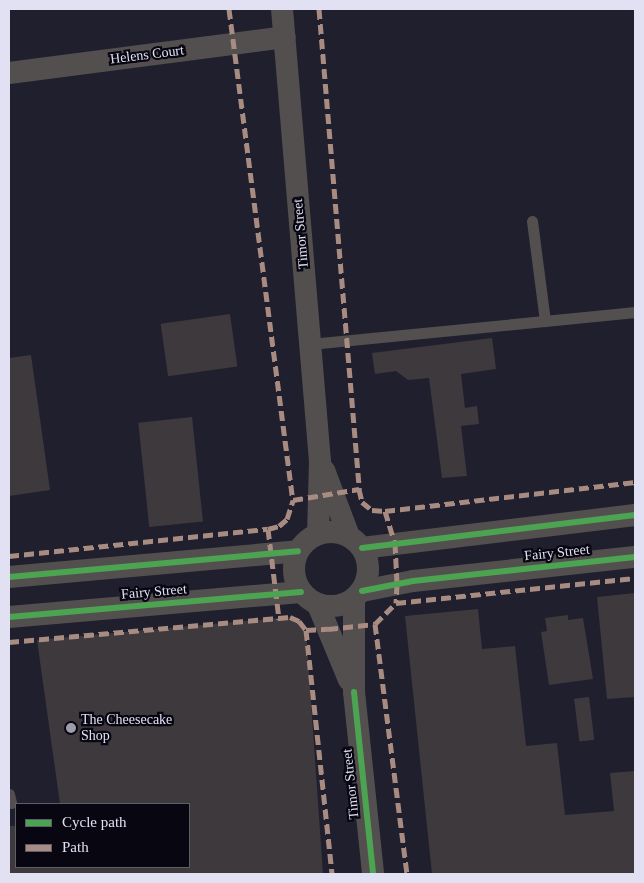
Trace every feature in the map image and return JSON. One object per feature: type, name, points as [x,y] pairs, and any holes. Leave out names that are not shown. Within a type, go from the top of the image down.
[{"type":"street","name":"Timor Street","points":[[282,9],[320,460],[318,534]]},
{"type":"street","name":"Helens Court","points":[[9,73],[285,37]]},
{"type":"street","name":"Timor Street","points":[[320,460],[355,542]]},
{"type":"street","name":"Fairy Street","points":[[355,542],[635,515]]},
{"type":"street","points":[[328,532],[355,542],[369,569],[358,595],[337,606],[310,598],[293,572],[298,551],[310,538],[318,534],[328,532]]},
{"type":"street","name":"Fairy Street","points":[[9,577],[298,551]]},
{"type":"street","name":"Fairy Street","points":[[358,595],[413,581],[635,557]]},
{"type":"street","name":"Timor Street","points":[[358,595],[354,692],[373,874]]},
{"type":"street","name":"Timor Street","points":[[310,598],[354,692]]},
{"type":"street","name":"Fairy Street","points":[[9,617],[310,598]]},
{"type":"lane","points":[[532,221],[545,321]]},
{"type":"lane","points":[[310,344],[635,312]]},
{"type":"lane","points":[[9,794],[9,803]]},
{"type":"building","points":[[230,314],[237,366],[168,376],[161,324]]},
{"type":"building","points":[[492,338],[496,369],[461,374],[465,408],[477,406],[479,424],[461,426],[467,476],[442,478],[429,378],[408,380],[396,371],[375,374],[372,353]]},
{"type":"building","points":[[31,355],[50,490],[9,496],[9,358]]},
{"type":"building","points":[[192,417],[203,521],[149,527],[138,423]]},
{"type":"building","points":[[635,593],[635,697],[607,699],[597,597]]},
{"type":"building","points":[[478,609],[482,649],[515,646],[526,746],[557,743],[565,815],[614,811],[610,773],[635,771],[635,874],[432,874],[405,616]]},
{"type":"building","points":[[568,615],[568,620],[583,618],[593,679],[549,685],[541,632],[547,631],[545,618]]},
{"type":"building","points":[[290,617],[299,621],[306,630],[323,874],[9,874],[9,826],[15,826],[15,868],[190,868],[190,803],[60,803],[37,640]]},
{"type":"building","points":[[589,697],[594,740],[579,742],[574,699]]},
{"type":"marked path","points":[[229,9],[293,500]]},
{"type":"marked path","points":[[319,9],[359,489]]},
{"type":"marked path","points":[[9,556],[268,529],[279,526],[287,519],[293,500],[359,489],[362,502],[372,510],[385,511],[635,482]]},
{"type":"marked path","points":[[385,511],[395,543],[396,603]]},
{"type":"marked path","points":[[268,529],[279,619]]},
{"type":"marked path","points":[[9,642],[290,617],[299,621],[306,630],[328,629],[375,624],[396,603],[635,578]]},
{"type":"marked path","points":[[375,624],[407,874]]},
{"type":"marked path","points":[[306,630],[332,874]]},
{"type":"cycle path","points":[[362,548],[635,515]]},
{"type":"cycle path","points":[[9,577],[298,551]]},
{"type":"cycle path","points":[[362,591],[413,581],[635,557]]},
{"type":"cycle path","points":[[9,617],[301,592]]},
{"type":"cycle path","points":[[354,692],[373,874]]},
{"type":"place","name":"The Cheesecake Shop","points":[[71,728]]}]
